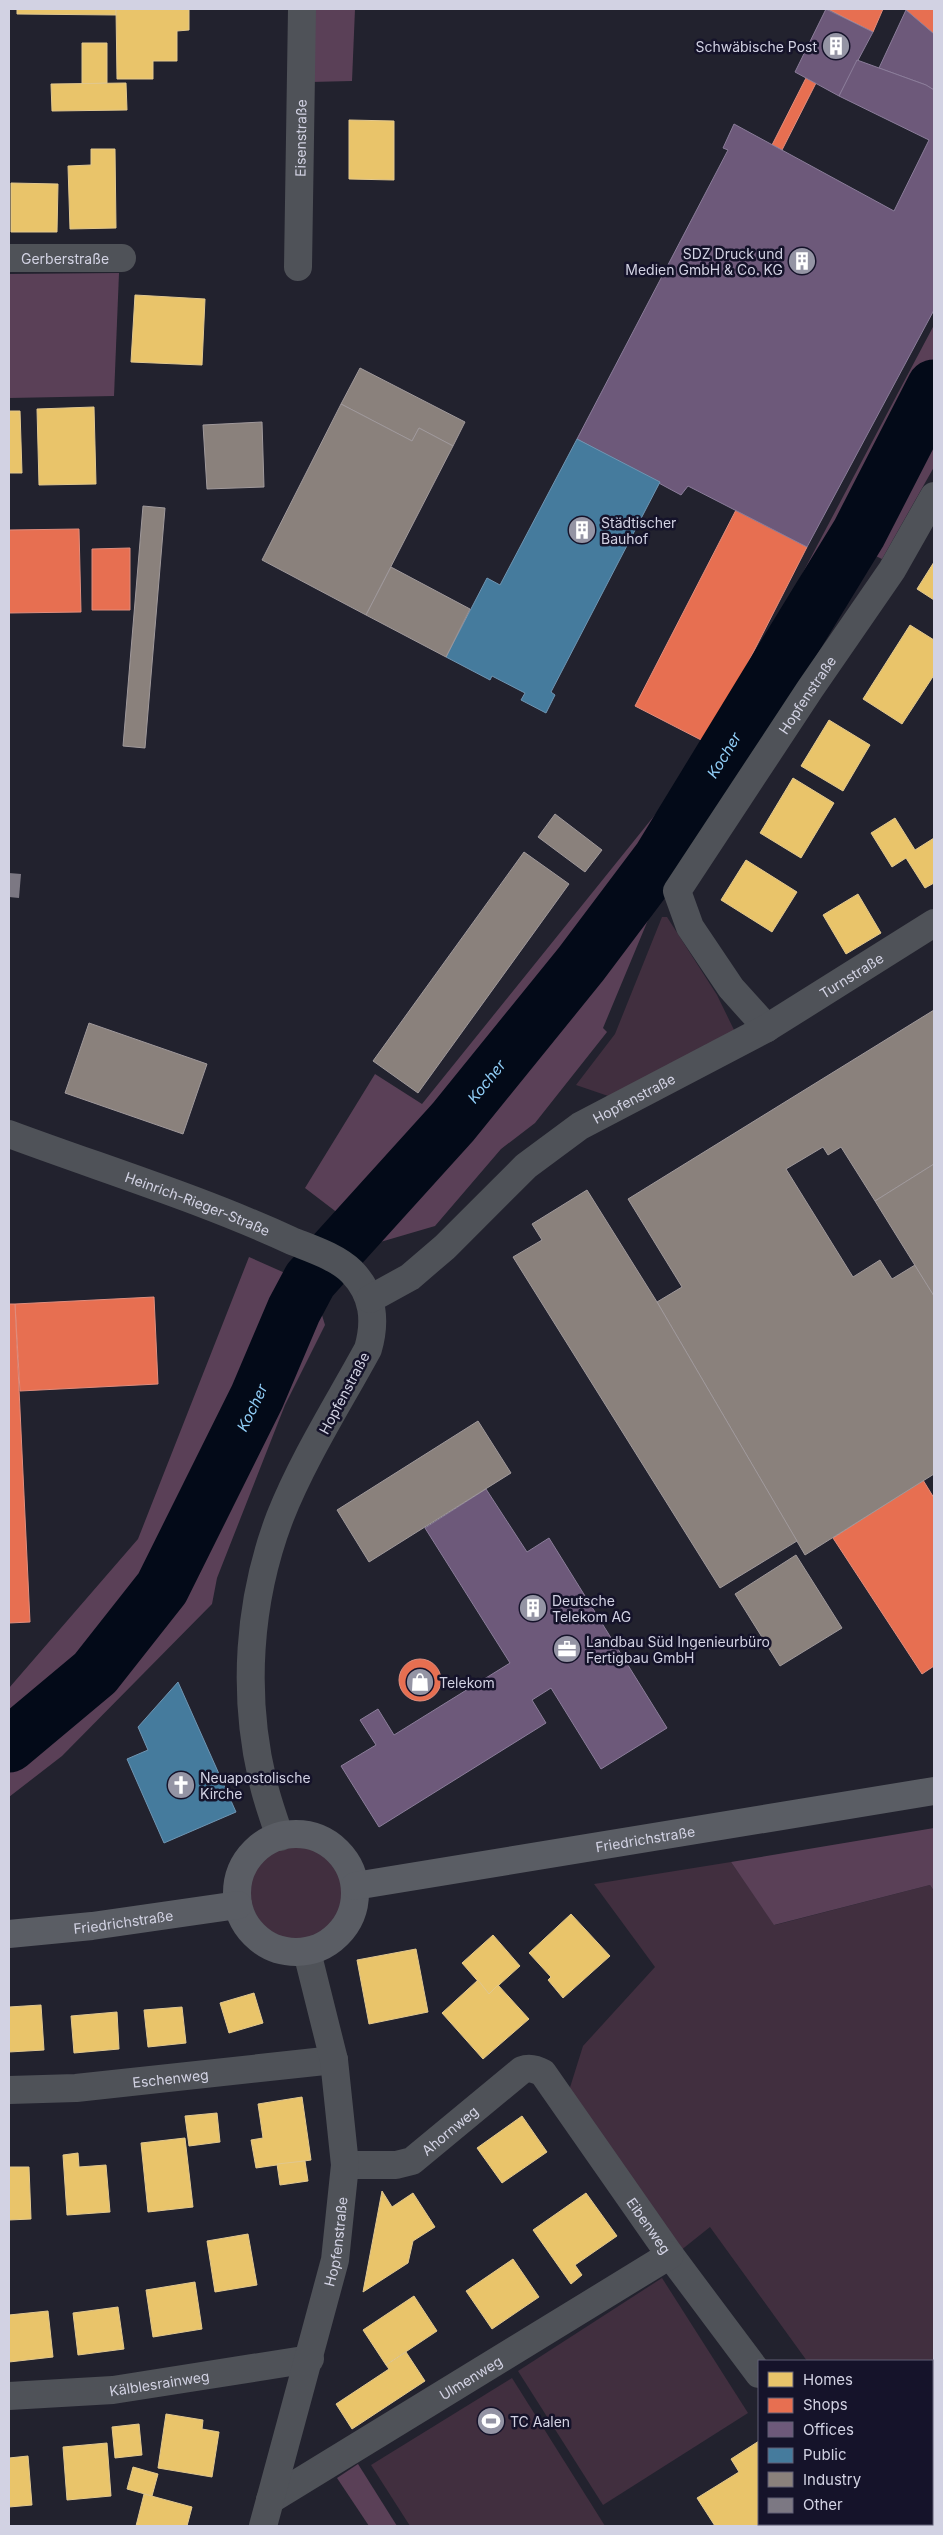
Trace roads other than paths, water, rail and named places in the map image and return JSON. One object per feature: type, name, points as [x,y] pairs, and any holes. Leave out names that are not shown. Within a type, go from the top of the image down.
[{"type":"main road","name":"Friedrichstraße","points":[[355,1886],[934,1791]]},
{"type":"main road","points":[[280,1836],[310,1836],[330,1845],[346,1863],[355,1886],[353,1908],[344,1928],[328,1944],[306,1952],[280,1950],[258,1938],[242,1917],[238,1905],[237,1891],[244,1866],[259,1848],[280,1836]]},
{"type":"main road","name":"Friedrichstraße","points":[[9,1934],[101,1925],[238,1905]]},
{"type":"street","name":"Eisenstraße","points":[[298,267],[302,9]]},
{"type":"street","name":"Gerberstraße","points":[[9,258],[122,258]]},
{"type":"street","name":"Hopfenstraße","points":[[280,1836],[263,1782],[254,1729],[250,1678],[253,1630],[258,1595],[267,1556],[280,1516],[302,1469],[368,1349],[373,1333],[374,1316],[370,1299],[410,1277],[445,1247],[526,1166],[580,1126],[767,1028],[731,988],[695,935],[677,891],[682,880],[892,570],[934,496]]},
{"type":"street","name":"Turnstraße","points":[[767,1028],[934,923]]},
{"type":"street","name":"Heinrich-Rieger-Straße","points":[[9,1134],[256,1224],[331,1258],[351,1270],[362,1284],[370,1299]]},
{"type":"street","name":"Hopfenstraße","points":[[263,2526],[310,2359],[335,2260],[345,2165],[334,2060],[306,1952]]},
{"type":"street","name":"Eschenweg","points":[[9,2090],[76,2088],[334,2060]]},
{"type":"street","name":"Ahornweg","points":[[345,2165],[396,2165],[412,2161],[426,2152],[522,2070],[532,2069],[543,2073]]},
{"type":"street","name":"Eibenweg","points":[[543,2073],[670,2255],[758,2373]]},
{"type":"street","name":"Ulmenweg","points":[[270,2500],[670,2255]]},
{"type":"street","name":"Kälblesrainweg","points":[[9,2396],[113,2390],[310,2359]]},
{"type":"waterway","name":"Kocher","points":[[9,1745],[95,1673],[162,1588],[257,1397],[294,1310],[310,1280],[453,1122],[581,964],[660,859],[859,533],[934,387]]},
{"type":"place","name":"Schwäbische Post","points":[[836,46]]},
{"type":"place","name":"SDZ Druck und Medien GmbH & Co. KG","points":[[802,261]]},
{"type":"place","name":"Städtischer Bauhof","points":[[582,530]]},
{"type":"place","name":"Deutsche Telekom AG","points":[[533,1608]]},
{"type":"place","name":"Landbau Süd Ingenieurbüro Fertigbau GmbH","points":[[567,1649]]},
{"type":"place","name":"Telekom","points":[[420,1682]]},
{"type":"place","name":"Neuapostolische Kirche","points":[[181,1785]]},
{"type":"place","name":"TC Aalen","points":[[491,2421]]}]
